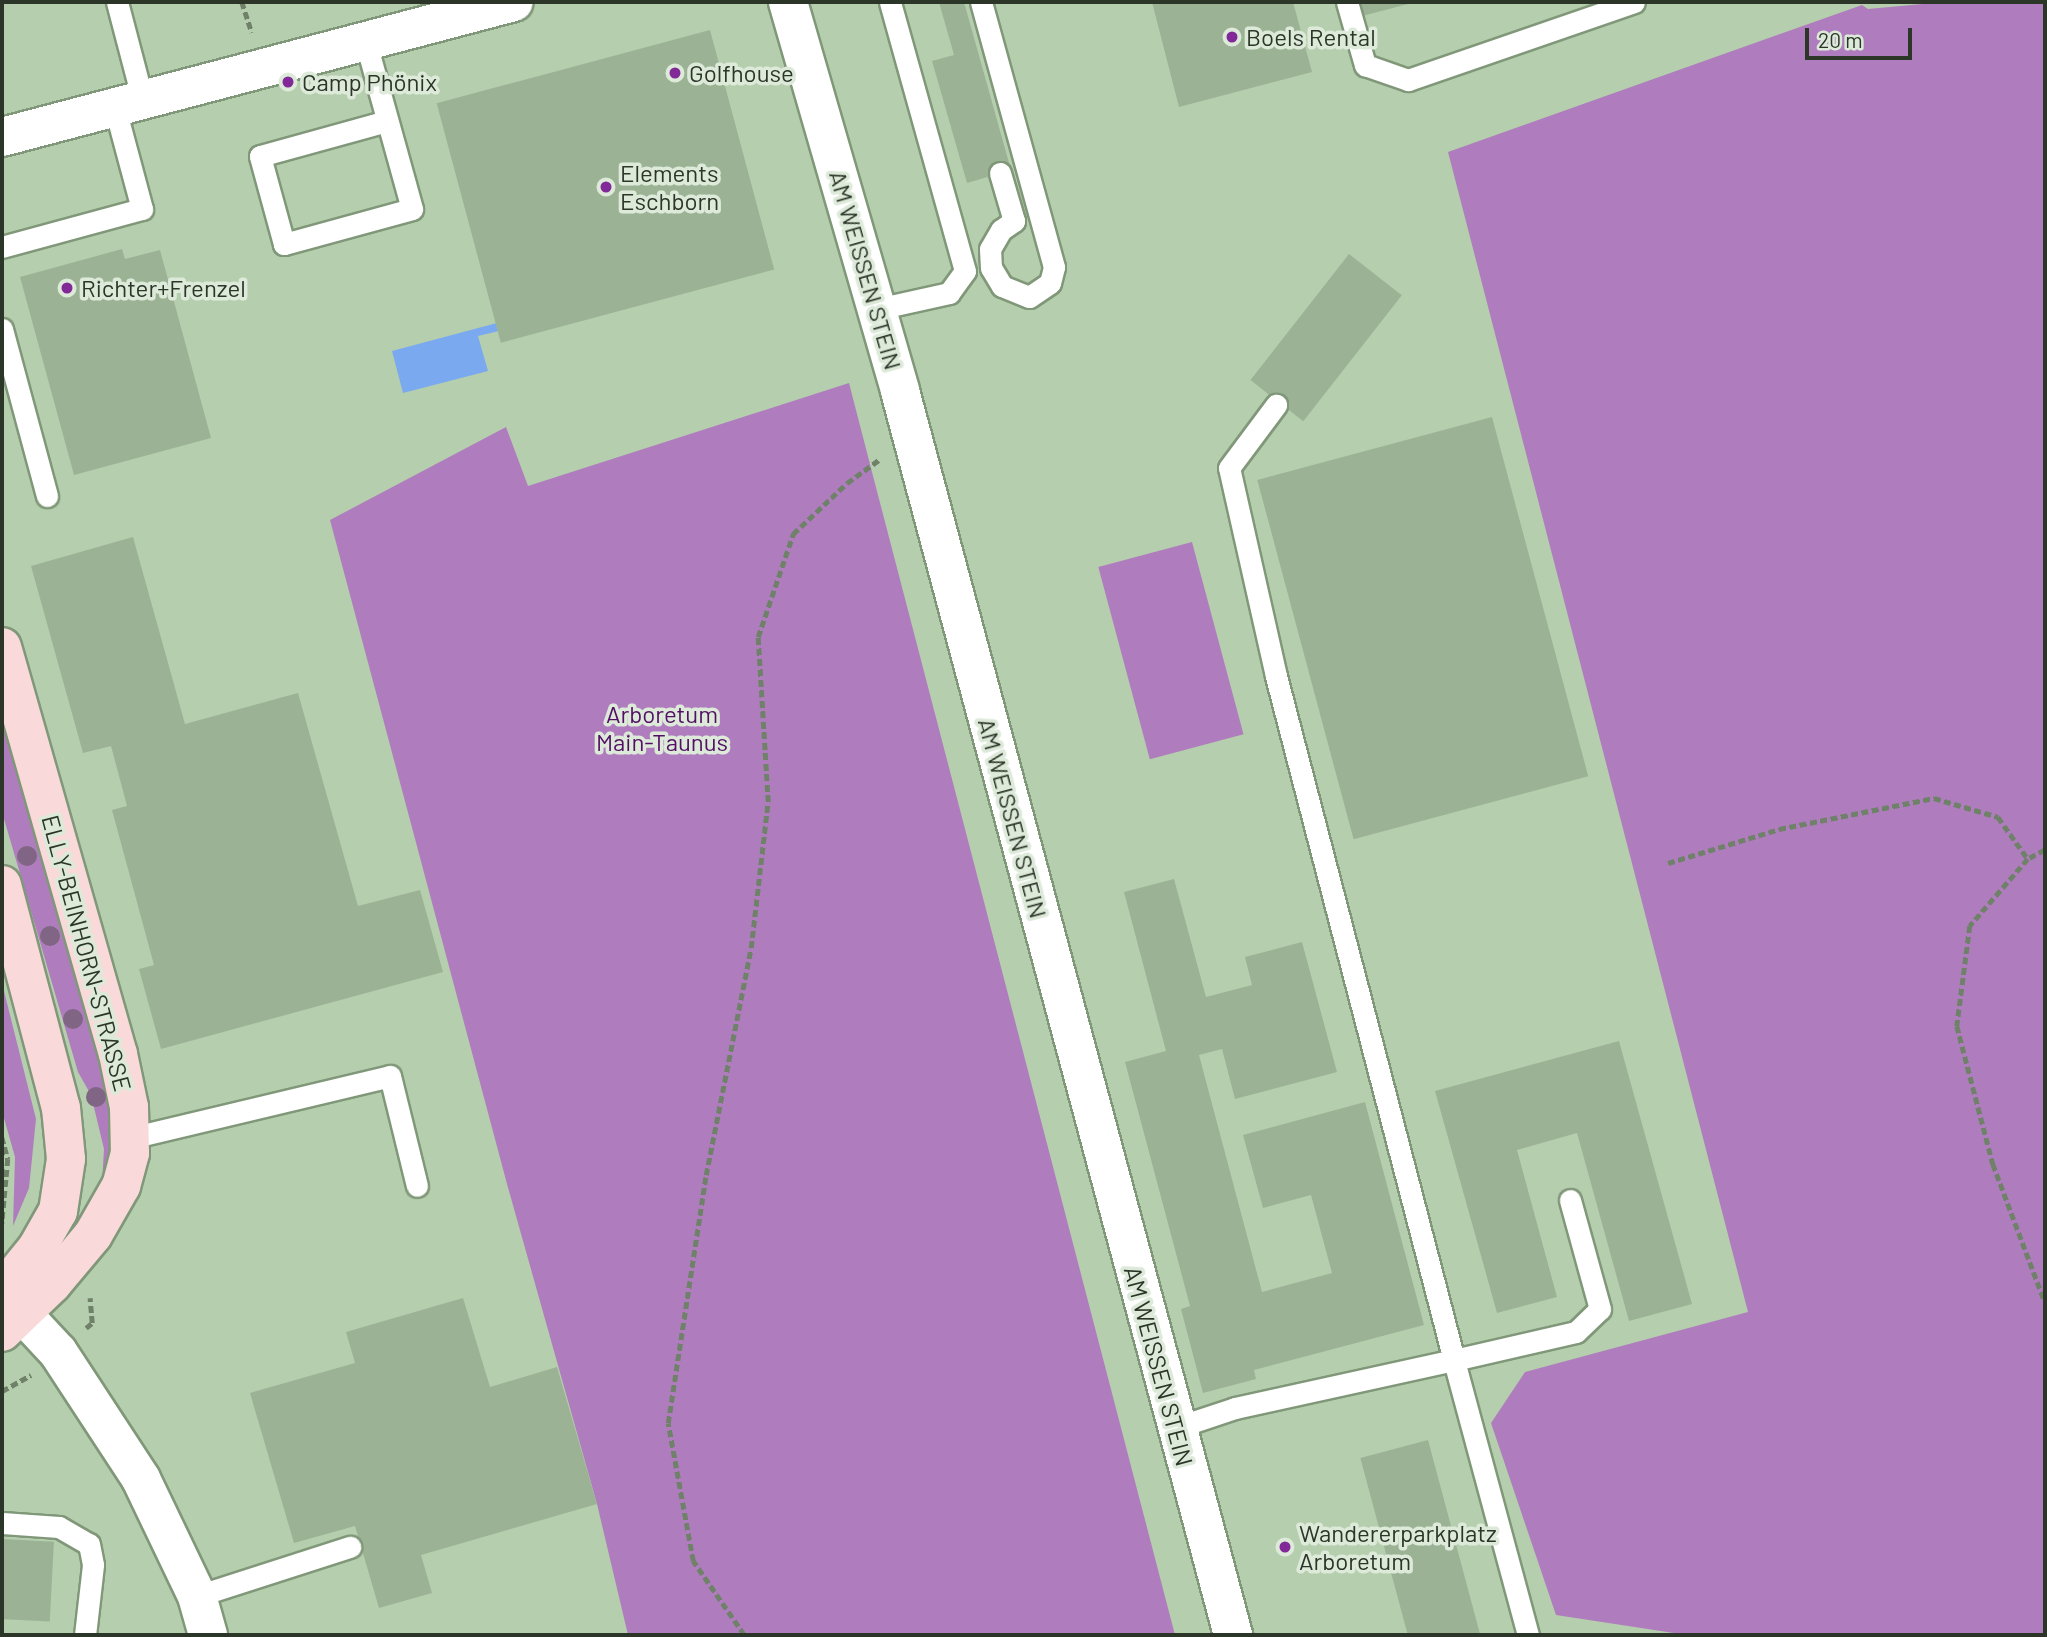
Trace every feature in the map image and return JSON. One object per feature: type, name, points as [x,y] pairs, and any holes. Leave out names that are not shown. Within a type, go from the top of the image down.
[{"type":"street","points":[[2,136],[366,43],[457,9],[514,2]]},
{"type":"street","name":"AM WEISSEN STEIN","points":[[788,2],[877,309],[1175,1428],[1233,1635]]},
{"type":"street","name":"ELLY-BEINHORN-STRASSE","points":[[2,646],[118,1054],[130,1138],[121,1186],[105,1218],[7,1307]]},
{"type":"street","points":[[2,885],[61,1108],[66,1159],[58,1211],[7,1307],[58,1352],[141,1479],[197,1595],[208,1635]]},
{"type":"lane","points":[[2,247],[142,209],[117,2]]},
{"type":"lane","points":[[877,309],[950,293],[965,271],[890,2]]},
{"type":"lane","points":[[981,2],[1054,267],[1050,283],[1029,297],[1002,286],[991,268],[990,249],[1001,230],[1014,221],[1000,173]]},
{"type":"lane","points":[[1347,2],[1365,65],[1408,80],[1634,2]]},
{"type":"lane","points":[[366,43],[412,209],[284,244],[260,156],[387,121]]},
{"type":"lane","points":[[2,329],[47,496]]},
{"type":"lane","points":[[1276,405],[1229,468],[1299,766],[1528,1635]]},
{"type":"lane","points":[[130,1138],[390,1076],[416,1186]]},
{"type":"lane","points":[[1175,1428],[1236,1408],[1576,1332],[1600,1309],[1570,1200]]},
{"type":"lane","points":[[2,1523],[59,1527],[89,1544],[93,1565],[85,1635]]},
{"type":"lane","points":[[197,1595],[350,1547]]},
{"type":"path","points":[[744,1635],[693,1561],[668,1423],[706,1175],[755,908],[768,802],[758,637],[793,534],[847,483],[911,437]]},
{"type":"path","points":[[1668,863],[1779,829],[1934,798],[1998,817],[2028,859]]},
{"type":"path","points":[[2045,850],[2028,859],[1970,926],[1957,1026],[1993,1164],[2045,1302]]},
{"type":"path","points":[[2,1137],[8,1158],[2,1224]]},
{"type":"green space","points":[[1944,2],[2045,2],[2045,1635],[1687,1635],[1556,1615],[1491,1423],[1525,1372],[1748,1312],[1448,152],[1862,5],[1868,9]]},
{"type":"green space","name":"Arboretum Main-Taunus","points":[[849,383],[1175,1635],[628,1635],[597,1504],[507,1184],[330,520],[506,427],[528,486]]},
{"type":"green space","points":[[1192,542],[1244,734],[1150,759],[1098,567]]},
{"type":"green space","points":[[2,700],[115,1107],[118,1155],[101,1202],[104,1149],[91,1095],[78,1072],[2,812]]},
{"type":"green space","points":[[2,983],[36,1119],[29,1188],[13,1226],[15,1157],[2,1111]]},
{"type":"water","points":[[497,323],[499,331],[478,336],[488,371],[403,393],[392,351]]},
{"type":"building","points":[[939,2],[964,2],[1011,170],[967,183],[932,61],[954,55]]},
{"type":"building","name":"Boels Rental","points":[[1152,2],[1293,2],[1312,72],[1179,107]]},
{"type":"building","points":[[1358,2],[1412,2],[1412,3],[1362,16]]},
{"type":"building","name":"Elements Eschborn","points":[[710,30],[774,270],[501,343],[437,103]]},
{"type":"building","points":[[122,249],[125,259],[160,250],[211,438],[74,475],[20,277]]},
{"type":"building","points":[[1349,254],[1402,295],[1303,421],[1250,380]]},
{"type":"building","points":[[1492,417],[1588,776],[1354,839],[1257,480]]},
{"type":"building","points":[[133,537],[185,724],[298,693],[358,906],[420,890],[443,972],[161,1049],[139,969],[154,965],[112,810],[127,806],[111,746],[83,753],[31,566]]},
{"type":"building","points":[[1174,879],[1206,997],[1252,985],[1245,957],[1302,942],[1337,1072],[1235,1099],[1222,1049],[1199,1055],[1262,1292],[1332,1273],[1311,1195],[1263,1208],[1243,1135],[1365,1102],[1424,1325],[1254,1370],[1256,1379],[1203,1393],[1181,1309],[1190,1306],[1125,1062],[1166,1051],[1124,892]]},
{"type":"building","points":[[1619,1041],[1692,1304],[1629,1321],[1577,1133],[1517,1150],[1557,1297],[1497,1313],[1435,1091]]},
{"type":"building","points":[[463,1298],[490,1387],[557,1367],[597,1504],[421,1555],[432,1593],[379,1608],[355,1526],[294,1543],[250,1393],[355,1363],[346,1332]]},
{"type":"building","points":[[1428,1440],[1480,1635],[1408,1635],[1360,1458]]},
{"type":"building","points":[[2,1539],[54,1542],[50,1622],[2,1619]]},
{"type":"place","name":"Boels Rental","points":[[1232,37]]},
{"type":"place","name":"Golfhouse","points":[[675,73]]},
{"type":"place","name":"Camp Phönix","points":[[288,82]]},
{"type":"place","name":"Elements Eschborn","points":[[606,187]]},
{"type":"place","name":"Richter+Frenzel","points":[[67,288]]},
{"type":"place","name":"Wandererparkplatz Arboretum","points":[[1285,1547]]}]
